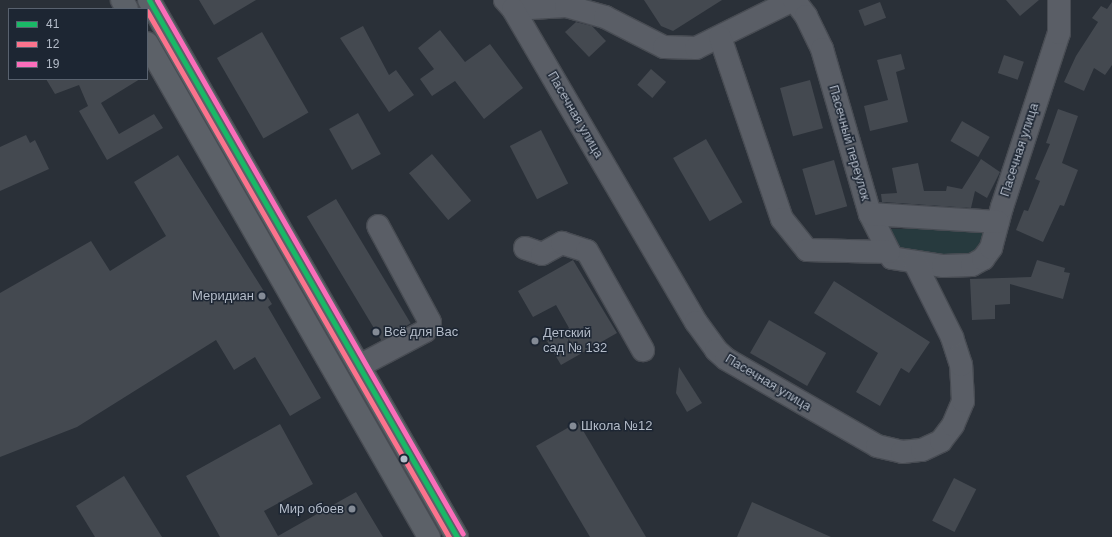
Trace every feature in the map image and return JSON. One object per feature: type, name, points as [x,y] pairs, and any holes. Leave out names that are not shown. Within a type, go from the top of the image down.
[{"type":"main road","points":[[149,0],[457,537]]},
{"type":"main road","points":[[148,45],[429,537]]},
{"type":"street","name":"Пасечная улица","points":[[509,5],[566,6],[605,17],[664,47],[696,48],[794,0]]},
{"type":"street","name":"Пасечный переулок","points":[[794,0],[806,16],[822,49],[870,214],[998,222]]},
{"type":"street","name":"Пасечная улица","points":[[889,252],[892,258],[915,263],[943,266],[972,265],[983,259],[991,248],[1059,33],[1059,0]]},
{"type":"street","name":"Пасечная улица","points":[[509,5],[696,322],[716,350],[726,359],[877,446],[902,452],[922,450],[941,441],[953,426],[963,402],[961,365],[952,337],[915,263]]},
{"type":"street","points":[[720,37],[782,219],[807,250],[889,252],[870,214]]},
{"type":"street","points":[[359,366],[425,331],[430,322],[378,226]]},
{"type":"street","points":[[525,248],[542,254],[562,243],[587,251],[643,350]]},
{"type":"green space","points":[[984,229],[987,232],[975,254],[958,257],[898,248],[887,230]]},
{"type":"building","points":[[199,0],[256,0],[214,25]]},
{"type":"building","points":[[644,0],[722,0],[673,31],[661,26]]},
{"type":"building","points":[[1006,0],[1039,0],[1020,16]]},
{"type":"building","points":[[880,2],[886,18],[865,26],[859,10]]},
{"type":"building","points":[[1112,2],[1112,65],[1105,75],[1094,68],[1084,91],[1064,82],[1076,56],[1098,22],[1092,18],[1101,6],[1107,9]]},
{"type":"building","points":[[576,22],[592,26],[606,41],[589,57],[565,32]]},
{"type":"building","points":[[363,26],[389,75],[396,70],[414,95],[389,112],[340,38]]},
{"type":"building","points":[[440,30],[465,62],[490,44],[523,88],[484,119],[455,81],[432,96],[420,79],[434,69],[418,48]]},
{"type":"building","points":[[262,32],[308,113],[263,139],[217,58]]},
{"type":"building","points":[[901,54],[905,69],[896,72],[908,122],[870,131],[864,106],[888,100],[877,60]]},
{"type":"building","points":[[1004,55],[1024,62],[1018,80],[998,73]]},
{"type":"building","points":[[651,69],[666,82],[652,98],[637,85]]},
{"type":"building","points":[[47,80],[138,80],[101,103],[119,134],[154,114],[163,128],[107,160],[79,111],[88,106],[79,85],[55,94]]},
{"type":"building","points":[[810,80],[823,128],[793,136],[780,88]]},
{"type":"building","points":[[1058,109],[1078,116],[1062,163],[1078,170],[1064,206],[1060,205],[1043,242],[1016,230],[1024,210],[1028,211],[1040,181],[1035,179],[1050,144],[1046,143]]},
{"type":"building","points":[[358,113],[381,154],[352,170],[329,129]]},
{"type":"building","points":[[962,121],[990,137],[978,157],[950,141]]},
{"type":"building","points":[[541,130],[568,183],[537,199],[510,146]]},
{"type":"building","points":[[26,135],[30,143],[35,140],[49,169],[0,191],[0,147]]},
{"type":"building","points":[[706,139],[742,202],[710,221],[673,158]]},
{"type":"building","points":[[432,154],[471,201],[448,220],[409,173]]},
{"type":"building","points":[[178,155],[272,304],[268,307],[321,398],[290,416],[255,357],[234,370],[216,340],[77,427],[0,457],[0,293],[91,241],[110,271],[166,236],[134,182]]},
{"type":"building","points":[[981,159],[1000,172],[987,198],[975,191],[971,208],[882,202],[881,194],[897,193],[892,168],[918,163],[924,191],[946,191],[947,186],[962,189]]},
{"type":"building","points":[[834,160],[847,206],[816,215],[802,169]]},
{"type":"building","points":[[336,199],[411,323],[382,341],[307,217]]},
{"type":"building","points":[[573,260],[617,333],[561,365],[547,341],[569,328],[556,305],[533,317],[518,291]]},
{"type":"building","points":[[1037,260],[1065,268],[1064,272],[1070,273],[1063,299],[1010,284],[1010,304],[995,305],[995,319],[972,320],[970,279],[1031,277]]},
{"type":"building","points":[[834,281],[930,342],[909,373],[901,368],[880,406],[856,392],[878,353],[814,313]]},
{"type":"building","points":[[769,320],[826,353],[807,386],[750,353]]},
{"type":"building","points":[[679,367],[702,403],[687,412],[676,393]]},
{"type":"building","points":[[578,422],[646,537],[590,537],[536,446]]},
{"type":"building","points":[[280,424],[313,484],[264,511],[278,536],[356,492],[383,537],[220,537],[186,476]]},
{"type":"building","points":[[124,476],[162,537],[95,537],[76,506]]},
{"type":"building","points":[[954,478],[976,489],[954,532],[932,521]]},
{"type":"building","points":[[752,502],[831,537],[737,537]]},
{"type":"transit line","name":"41","points":[[149,0],[457,537]]},
{"type":"transit line","name":"19","points":[[157,0],[463,534]]},
{"type":"transit line","name":"12","points":[[148,13],[449,537]]},
{"type":"place","name":"Меридиан","points":[[262,296]]},
{"type":"place","name":"Всё для Вас","points":[[376,332]]},
{"type":"place","name":"Детский сад № 132","points":[[535,341]]},
{"type":"place","name":"Школа №12","points":[[573,426]]},
{"type":"place","name":"Мир обоев","points":[[352,509]]}]
